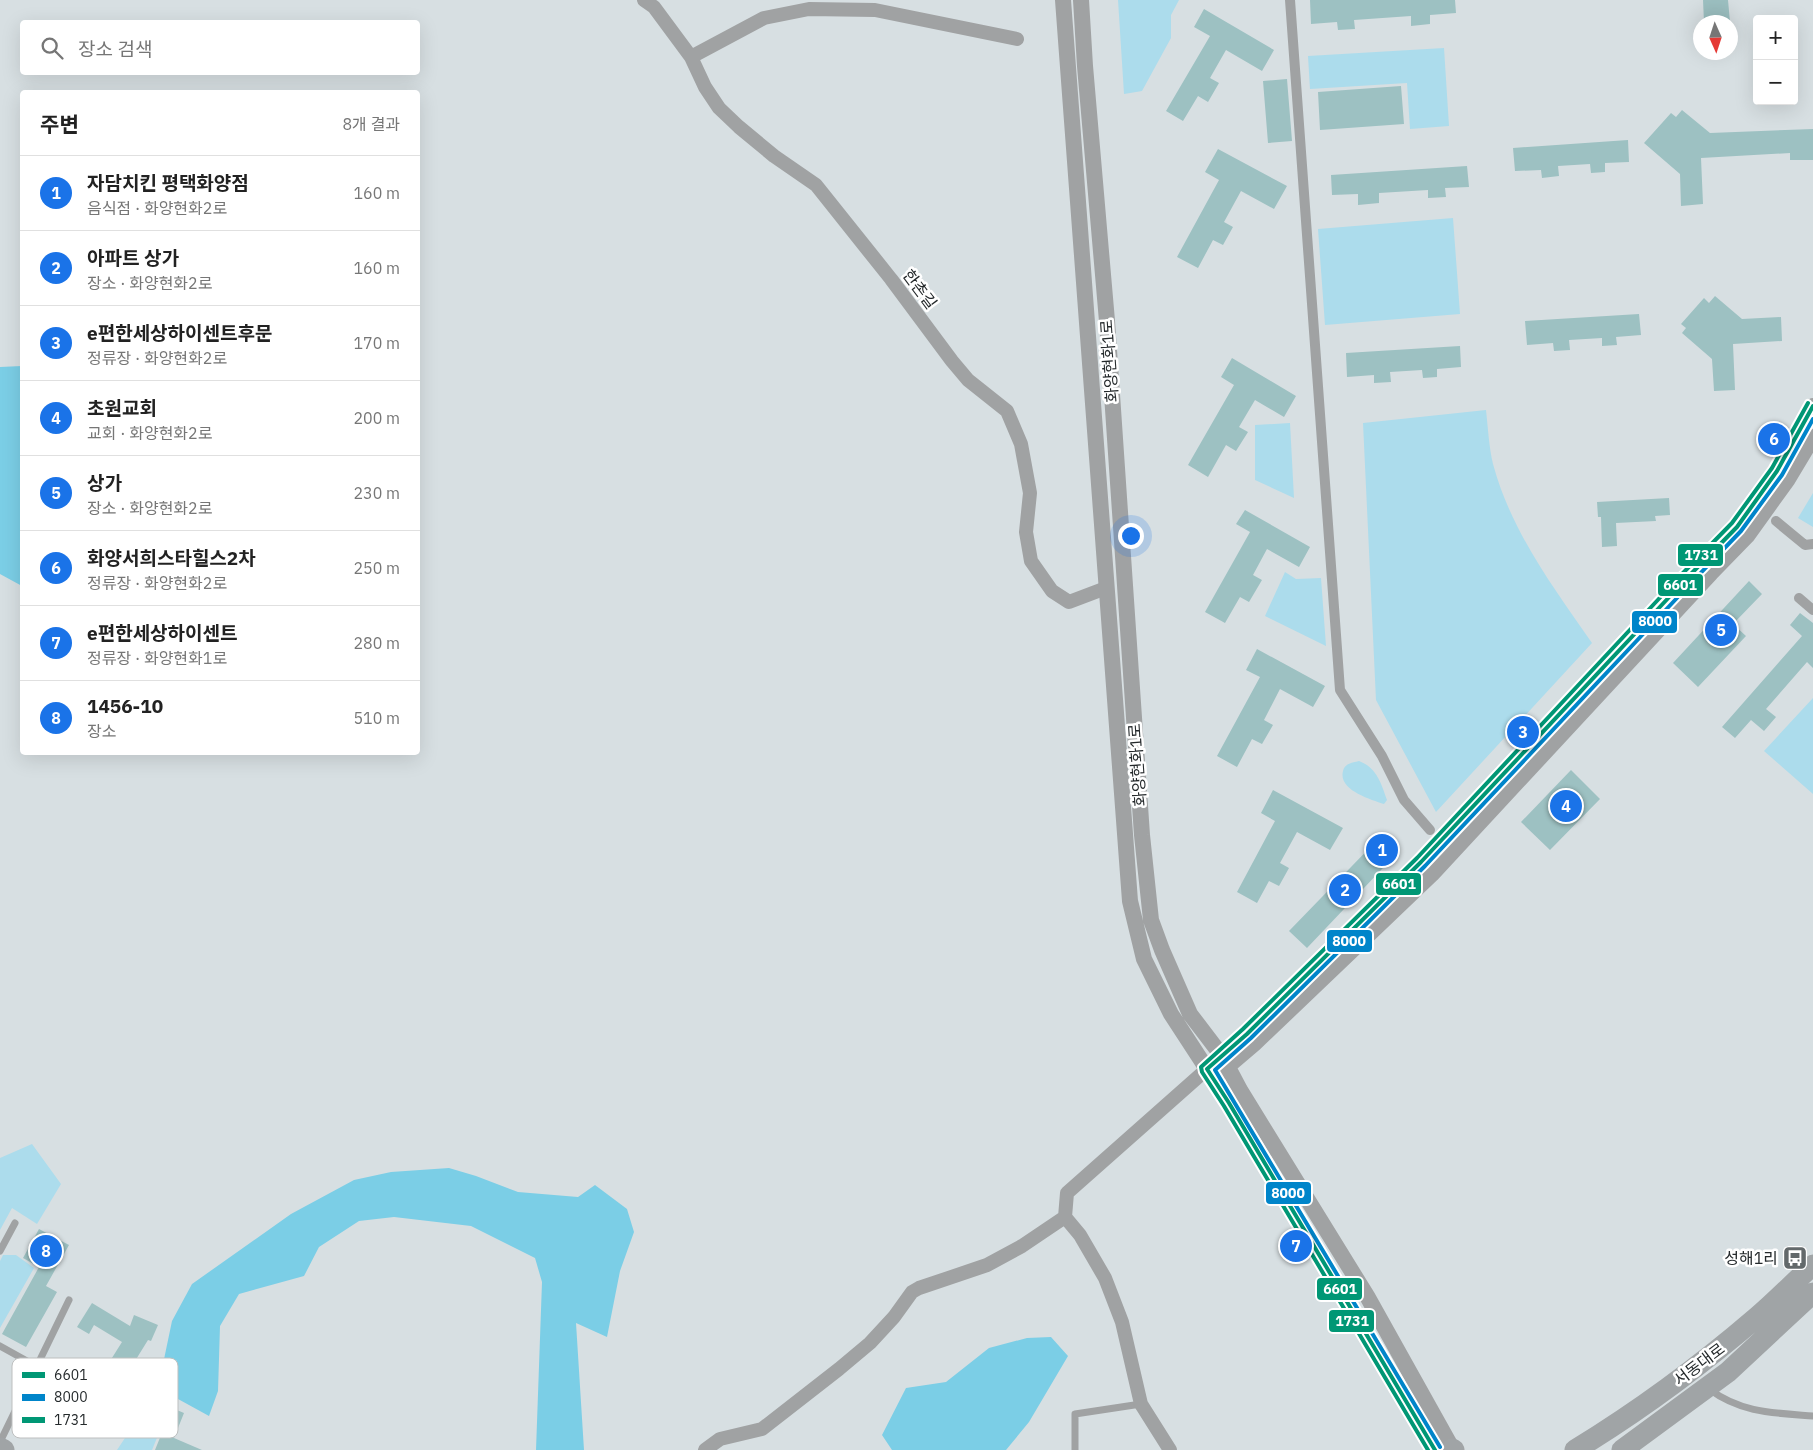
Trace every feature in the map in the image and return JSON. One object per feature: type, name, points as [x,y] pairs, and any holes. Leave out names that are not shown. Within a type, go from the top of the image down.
[{"type":"main road","name":"서동대로","points":[[1575,1450],[1664,1390],[1721,1347],[1813,1265]]},
{"type":"main road","name":"서동대로","points":[[1622,1450],[1728,1372],[1813,1294]]},
{"type":"main road","points":[[0,1448],[4,1450]]},
{"type":"street","name":"한촌길","points":[[644,0],[654,8],[691,57],[705,87],[719,108],[774,156],[816,185],[968,380],[1007,411],[1021,444],[1030,492],[1026,532],[1031,561],[1052,591],[1069,602],[1106,588]]},
{"type":"street","name":"화양현화1로","points":[[1063,0],[1130,901],[1144,958],[1171,1014],[1448,1450]]},
{"type":"street","name":"화양현화1로","points":[[1081,0],[1107,321],[1142,835],[1151,920],[1174,980],[1190,1014],[1225,1061],[1240,1090],[1367,1296],[1448,1450]]},
{"type":"street","points":[[1290,0],[1340,690],[1382,756],[1404,800],[1430,830]]},
{"type":"street","points":[[691,57],[764,18],[809,9],[875,10],[1017,39]]},
{"type":"street","points":[[1170,1450],[1141,1404],[1122,1322],[1105,1278],[1080,1235],[1065,1217],[1068,1193],[1225,1061],[1247,1034],[1421,862],[1736,527],[1777,471],[1813,406]]},
{"type":"street","points":[[1225,1061],[1254,1044],[1432,874],[1711,573],[1738,547],[1788,479],[1813,437]]},
{"type":"street","points":[[1776,521],[1805,545],[1813,544]]},
{"type":"street","points":[[1798,598],[1813,610]]},
{"type":"street","points":[[705,1450],[720,1439],[762,1429],[870,1343],[894,1317],[912,1292],[987,1265],[1022,1246],[1065,1217]]},
{"type":"lane","points":[[0,1251],[15,1223]]},
{"type":"lane","points":[[40,1358],[69,1300]]},
{"type":"lane","points":[[0,1346],[22,1358]]},
{"type":"lane","points":[[1707,1388],[1720,1397],[1748,1409],[1813,1416]]},
{"type":"lane","points":[[1075,1450],[1075,1414],[1141,1404]]},
{"type":"lane","points":[[0,1442],[12,1417]]},
{"type":"shaded area","points":[[1118,0],[1179,0],[1171,15],[1171,38],[1142,91],[1124,94]]},
{"type":"shaded area","points":[[1444,48],[1449,126],[1410,129],[1407,83],[1310,89],[1308,56]]},
{"type":"shaded area","points":[[1453,218],[1460,314],[1325,325],[1318,229]]},
{"type":"shaded area","points":[[20,366],[20,585],[0,574],[0,367]]},
{"type":"shaded area","points":[[1486,410],[1493,464],[1511,512],[1535,558],[1592,643],[1436,812],[1376,700],[1363,423]]},
{"type":"shaded area","points":[[1290,423],[1294,498],[1255,480],[1255,425]]},
{"type":"shaded area","points":[[1813,493],[1813,527],[1798,518]]},
{"type":"shaded area","points":[[1285,572],[1296,579],[1321,578],[1326,646],[1265,616]]},
{"type":"shaded area","points":[[1813,698],[1813,794],[1764,751]]},
{"type":"shaded area","points":[[1359,761],[1370,768],[1378,777],[1387,800],[1384,804],[1356,793],[1345,783],[1343,771],[1345,766]]},
{"type":"shaded area","points":[[32,1144],[61,1184],[37,1224],[12,1208],[0,1230],[0,1158]]},
{"type":"shaded area","points":[[449,1168],[518,1192],[578,1197],[595,1185],[627,1209],[634,1232],[620,1271],[607,1337],[576,1323],[584,1450],[536,1450],[542,1282],[535,1258],[471,1226],[394,1217],[359,1221],[319,1247],[304,1276],[239,1294],[220,1326],[218,1391],[209,1416],[178,1399],[178,1358],[164,1358],[172,1321],[192,1284],[291,1214],[354,1180],[391,1172]]},
{"type":"shaded area","points":[[3,1255],[16,1255],[34,1268],[0,1328],[0,1261]]},
{"type":"shaded area","points":[[1051,1337],[1068,1356],[1029,1422],[1006,1450],[892,1450],[882,1435],[906,1388],[946,1382],[989,1348],[1027,1338]]},
{"type":"shaded area","points":[[125,1438],[157,1438],[152,1450],[117,1450]]},
{"type":"building","points":[[1310,0],[1455,0],[1456,13],[1430,15],[1430,24],[1411,26],[1411,16],[1354,20],[1355,29],[1338,30],[1337,22],[1311,24]]},
{"type":"building","points":[[1703,0],[1728,0],[1729,15],[1704,15]]},
{"type":"building","points":[[1204,9],[1274,50],[1262,71],[1226,50],[1210,78],[1219,83],[1208,102],[1198,96],[1183,121],[1166,111],[1210,36],[1194,27]]},
{"type":"building","points":[[1287,79],[1292,141],[1268,143],[1263,81]]},
{"type":"building","points":[[1401,86],[1404,124],[1320,130],[1318,92]]},
{"type":"building","points":[[1682,110],[1710,133],[1813,129],[1813,160],[1790,160],[1790,153],[1701,158],[1703,204],[1681,206],[1680,174],[1644,143],[1671,113],[1676,117]]},
{"type":"building","points":[[1628,140],[1629,162],[1605,163],[1605,172],[1591,173],[1590,164],[1558,166],[1559,176],[1542,178],[1541,170],[1515,171],[1513,148]]},
{"type":"building","points":[[1218,149],[1287,186],[1274,209],[1241,191],[1224,222],[1233,227],[1223,245],[1213,240],[1198,268],[1177,257],[1219,180],[1205,172]]},
{"type":"building","points":[[1467,166],[1469,187],[1445,188],[1446,197],[1428,198],[1428,190],[1379,193],[1379,203],[1358,205],[1358,194],[1332,195],[1331,175]]},
{"type":"building","points":[[1715,296],[1742,319],[1781,317],[1782,341],[1733,344],[1735,390],[1714,391],[1712,359],[1682,333],[1686,328],[1681,324],[1704,298],[1709,303]]},
{"type":"building","points":[[1639,314],[1641,335],[1616,337],[1617,345],[1602,346],[1602,338],[1569,340],[1570,350],[1554,351],[1553,343],[1527,345],[1525,321]]},
{"type":"building","points":[[1460,346],[1461,367],[1437,369],[1437,377],[1423,378],[1422,370],[1390,372],[1391,382],[1374,383],[1374,375],[1347,377],[1346,353]]},
{"type":"building","points":[[1232,358],[1296,396],[1284,417],[1255,400],[1239,427],[1248,432],[1236,451],[1226,445],[1208,477],[1188,465],[1234,385],[1221,377]]},
{"type":"building","points":[[1669,498],[1670,515],[1655,516],[1656,521],[1616,523],[1617,546],[1602,547],[1601,517],[1598,517],[1597,502]]},
{"type":"building","points":[[1245,510],[1310,547],[1299,567],[1267,549],[1253,575],[1262,580],[1249,602],[1240,597],[1225,623],[1205,612],[1250,532],[1236,524]]},
{"type":"building","points":[[1749,581],[1762,594],[1733,624],[1746,636],[1698,687],[1673,663]]},
{"type":"building","points":[[1800,613],[1813,623],[1813,668],[1807,662],[1766,709],[1776,717],[1764,731],[1751,720],[1735,738],[1722,727],[1802,636],[1790,625]]},
{"type":"building","points":[[1257,649],[1325,686],[1313,707],[1280,689],[1264,720],[1273,725],[1262,744],[1252,739],[1237,767],[1217,756],[1260,677],[1246,670]]},
{"type":"building","points":[[1571,770],[1600,799],[1550,850],[1521,822]]},
{"type":"building","points":[[1273,790],[1343,828],[1330,850],[1297,832],[1280,863],[1289,868],[1279,886],[1269,881],[1257,903],[1237,892],[1275,821],[1261,813]]},
{"type":"building","points":[[1383,834],[1400,850],[1307,948],[1289,931]]},
{"type":"building","points":[[39,1229],[69,1245],[46,1286],[57,1292],[26,1347],[2,1334],[39,1267],[23,1258]]},
{"type":"building","points":[[92,1303],[130,1326],[134,1315],[158,1325],[151,1341],[148,1340],[137,1358],[112,1358],[122,1342],[94,1325],[89,1334],[77,1327]]},
{"type":"building","points":[[178,1410],[184,1413],[178,1428]]},
{"type":"building","points":[[160,1438],[174,1438],[202,1450],[155,1450]]},
{"type":"transit line","name":"1731","points":[[1428,1450],[1202,1072],[1201,1067],[1243,1029],[1417,858],[1732,523],[1772,468],[1808,403]]},
{"type":"transit line","name":"6601","points":[[1435,1450],[1207,1069],[1247,1034],[1421,862],[1737,527],[1777,471],[1813,406]]},
{"type":"transit line","name":"8000","points":[[1440,1447],[1215,1070],[1251,1038],[1425,866],[1741,531],[1782,475],[1813,419]]},
{"type":"place","name":"화양서희스타힐스2차","points":[[1774,439]]},
{"type":"place","name":"상가","points":[[1721,630]]},
{"type":"place","name":"e편한세상하이센트후문","points":[[1523,732]]},
{"type":"place","name":"초원교회","points":[[1566,806]]},
{"type":"place","name":"자담치킨 평택화양점","points":[[1382,850]]},
{"type":"place","name":"아파트 상가","points":[[1345,890]]},
{"type":"place","name":"e편한세상하이센트","points":[[1296,1246]]},
{"type":"place","name":"1456-10","points":[[46,1251]]},
{"type":"place","name":"성해1리","points":[[1795,1258]]}]
